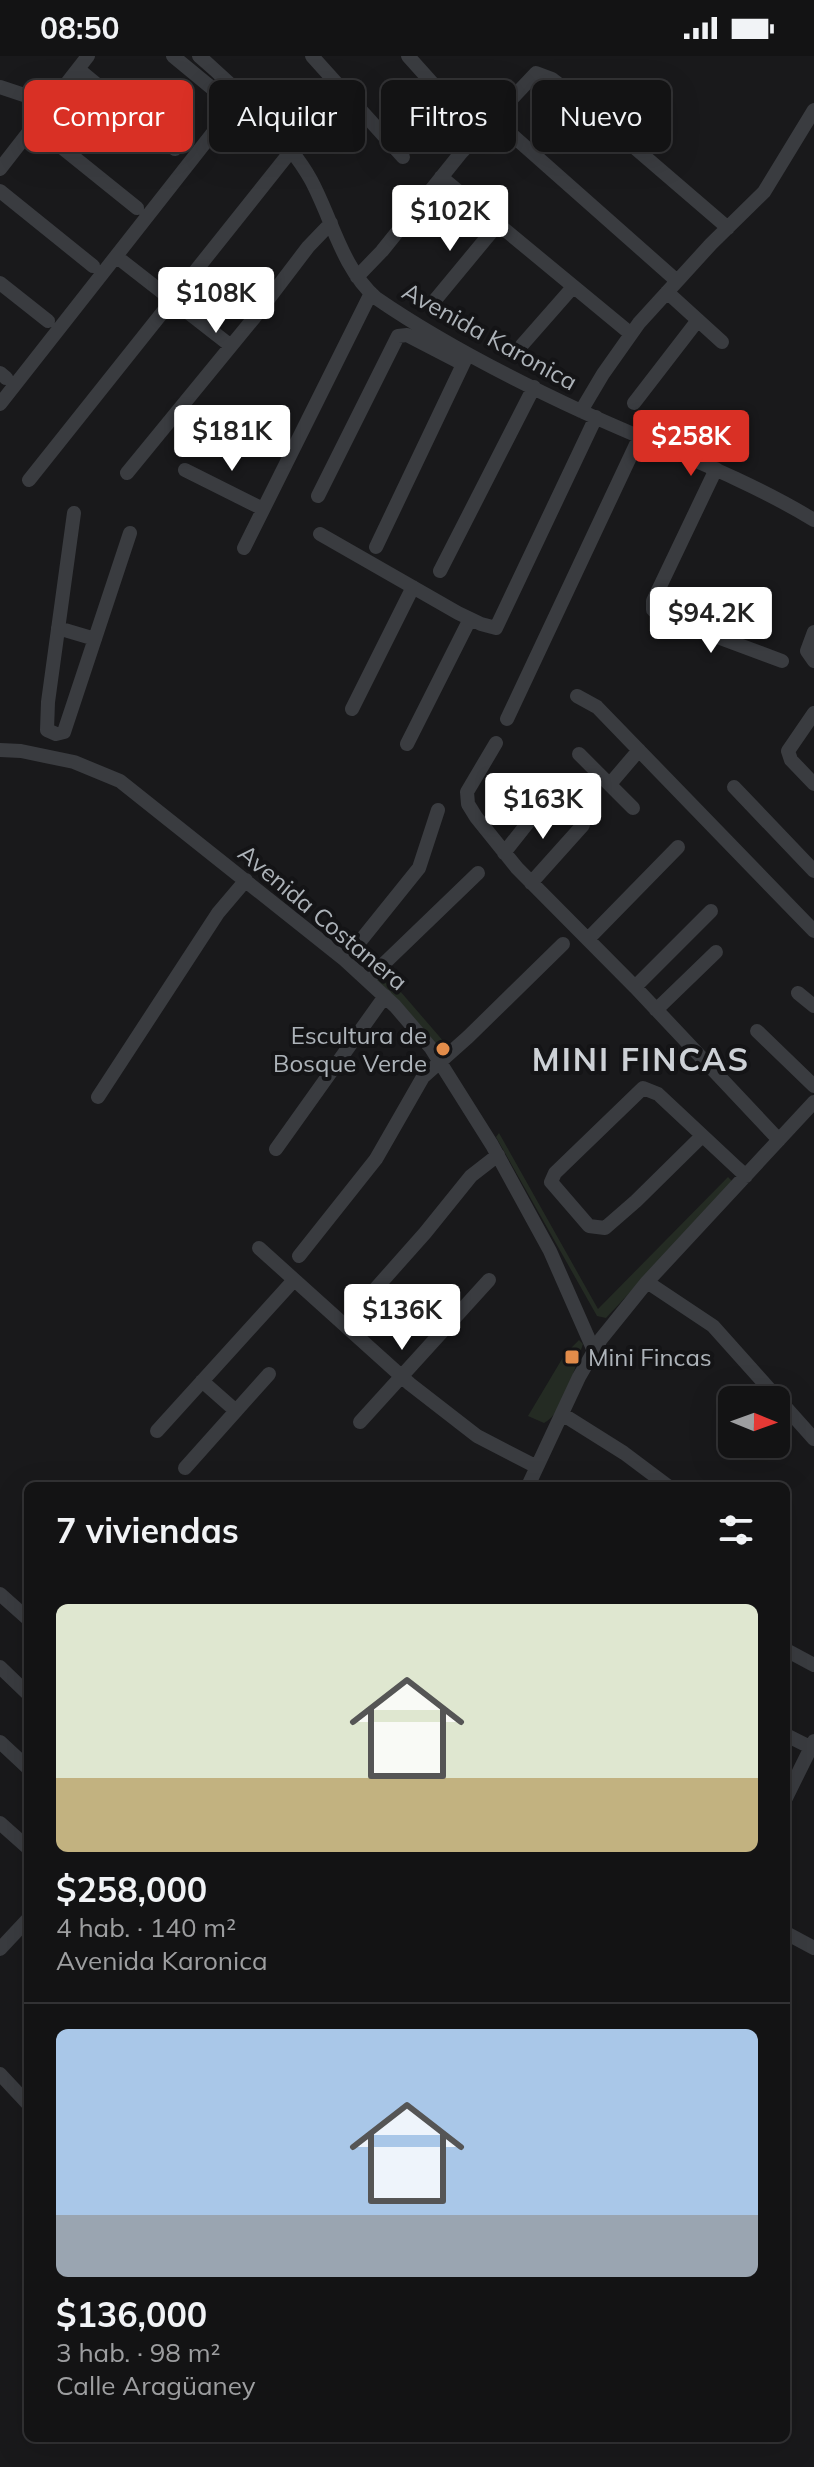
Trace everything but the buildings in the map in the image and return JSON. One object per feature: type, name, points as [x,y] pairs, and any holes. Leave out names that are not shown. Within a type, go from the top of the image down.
[{"type":"street","points":[[69,80],[88,56]]},
{"type":"street","points":[[173,56],[209,86]]},
{"type":"street","name":"Avenida Karonica","points":[[199,56],[224,80]]},
{"type":"street","points":[[312,56],[403,157]]},
{"type":"street","points":[[408,56],[430,80]]},
{"type":"street","points":[[78,69],[91,80]]},
{"type":"street","points":[[516,93],[534,74],[544,74],[578,99],[728,228]]},
{"type":"street","points":[[0,87],[24,95]]},
{"type":"street","points":[[581,411],[631,334],[672,286],[764,192],[814,110]]},
{"type":"street","points":[[0,169],[24,138]]},
{"type":"street","points":[[0,404],[209,138]]},
{"type":"street","points":[[516,140],[672,286],[698,320],[722,342]]},
{"type":"street","points":[[68,152],[137,208]]},
{"type":"street","points":[[29,480],[290,152]]},
{"type":"street","name":"Avenida Karonica","points":[[292,152],[312,182],[357,277],[371,293],[399,314],[466,359],[716,469],[814,520]]},
{"type":"street","points":[[357,277],[463,152]]},
{"type":"street","points":[[441,177],[631,334]]},
{"type":"street","points":[[0,191],[93,266]]},
{"type":"street","points":[[127,473],[308,247],[331,223]]},
{"type":"street","points":[[431,305],[498,224]]},
{"type":"street","points":[[117,257],[231,346]]},
{"type":"street","points":[[0,283],[48,321]]},
{"type":"street","points":[[522,345],[573,287]]},
{"type":"street","points":[[244,548],[371,293]]},
{"type":"street","points":[[634,403],[698,320]]},
{"type":"street","points":[[318,496],[398,336],[407,335],[466,359],[376,547]]},
{"type":"street","points":[[440,571],[534,387]]},
{"type":"street","points":[[320,534],[470,619],[493,628],[499,626],[596,417]]},
{"type":"street","points":[[236,426],[290,451]]},
{"type":"street","points":[[507,719],[640,436]]},
{"type":"street","points":[[716,469],[653,601],[653,610],[661,616],[782,661]]},
{"type":"street","points":[[185,470],[263,509]]},
{"type":"street","points":[[74,513],[46,719],[47,730],[56,734],[64,732],[130,533]]},
{"type":"street","points":[[352,709],[413,587]]},
{"type":"street","points":[[407,744],[470,619]]},
{"type":"street","points":[[58,628],[95,639]]},
{"type":"street","points":[[814,632],[807,646],[808,656],[814,661]]},
{"type":"street","points":[[577,696],[597,707],[814,930]]},
{"type":"street","points":[[814,713],[788,751],[791,760],[814,784]]},
{"type":"street","points":[[53,758],[56,734]]},
{"type":"street","points":[[496,743],[468,787],[466,798],[476,817],[531,883],[635,987],[779,1140]]},
{"type":"street","name":"Avenida Costanera","points":[[0,750],[92,768],[120,781],[345,960],[385,996],[410,1022],[440,1063],[498,1155],[550,1251],[594,1351]]},
{"type":"street","points":[[610,784],[639,750]]},
{"type":"street","points":[[579,754],[633,808]]},
{"type":"street","points":[[734,787],[814,871]]},
{"type":"street","points":[[504,853],[553,791]]},
{"type":"street","points":[[345,960],[419,868],[438,810]]},
{"type":"street","points":[[531,883],[583,825]]},
{"type":"street","points":[[588,939],[678,847]]},
{"type":"street","points":[[368,979],[478,873]]},
{"type":"street","points":[[98,1097],[218,913],[246,880]]},
{"type":"street","points":[[635,987],[711,911]]},
{"type":"street","points":[[299,1256],[376,1159],[417,1086],[563,944]]},
{"type":"street","points":[[656,1010],[716,952]]},
{"type":"street","points":[[798,993],[814,1006]]},
{"type":"street","points":[[276,1149],[385,996]]},
{"type":"street","points":[[757,1031],[814,1086]]},
{"type":"street","points":[[702,1136],[605,1228],[589,1226],[551,1182],[555,1173],[643,1088],[658,1094],[746,1176]]},
{"type":"street","points":[[259,1248],[403,1377],[534,1480],[562,1414],[594,1351],[647,1282],[814,1102]]},
{"type":"street","points":[[354,1313],[471,1176],[498,1155]]},
{"type":"street","points":[[157,1431],[294,1280]]},
{"type":"street","points":[[360,1422],[489,1280]]},
{"type":"street","points":[[647,1282],[713,1326],[814,1439]]},
{"type":"street","points":[[185,1468],[269,1374]]},
{"type":"street","points":[[202,1381],[236,1411]]},
{"type":"street","points":[[562,1414],[663,1482]]},
{"type":"street","points":[[0,1594],[24,1615]]},
{"type":"street","points":[[790,1652],[814,1665]]},
{"type":"street","points":[[0,1667],[24,1690]]},
{"type":"street","points":[[790,1737],[813,1746],[790,1790]]},
{"type":"street","points":[[0,1742],[24,1764]]},
{"type":"street","points":[[0,1823],[24,1844]]},
{"type":"street","points":[[0,1949],[24,1923]]},
{"type":"street","points":[[790,1935],[814,1948]]},
{"type":"street","points":[[0,2074],[24,2100]]},
{"type":"shaded area","points":[[381,969],[451,1050],[444,1057],[374,977]]},
{"type":"shaded area","points":[[499,1133],[598,1309],[728,1177],[733,1182],[606,1318],[597,1316],[496,1137]]},
{"type":"shaded area","points":[[579,1340],[583,1344],[557,1410],[544,1423],[528,1416],[565,1354]]},
{"type":"place","name":"Escultura de Bosque Verde","points":[[443,1049]]},
{"type":"place","name":"Mini Fincas","points":[[572,1357]]},
{"type":"district","name":"MINI FINCAS","points":[[641,1059]]}]
